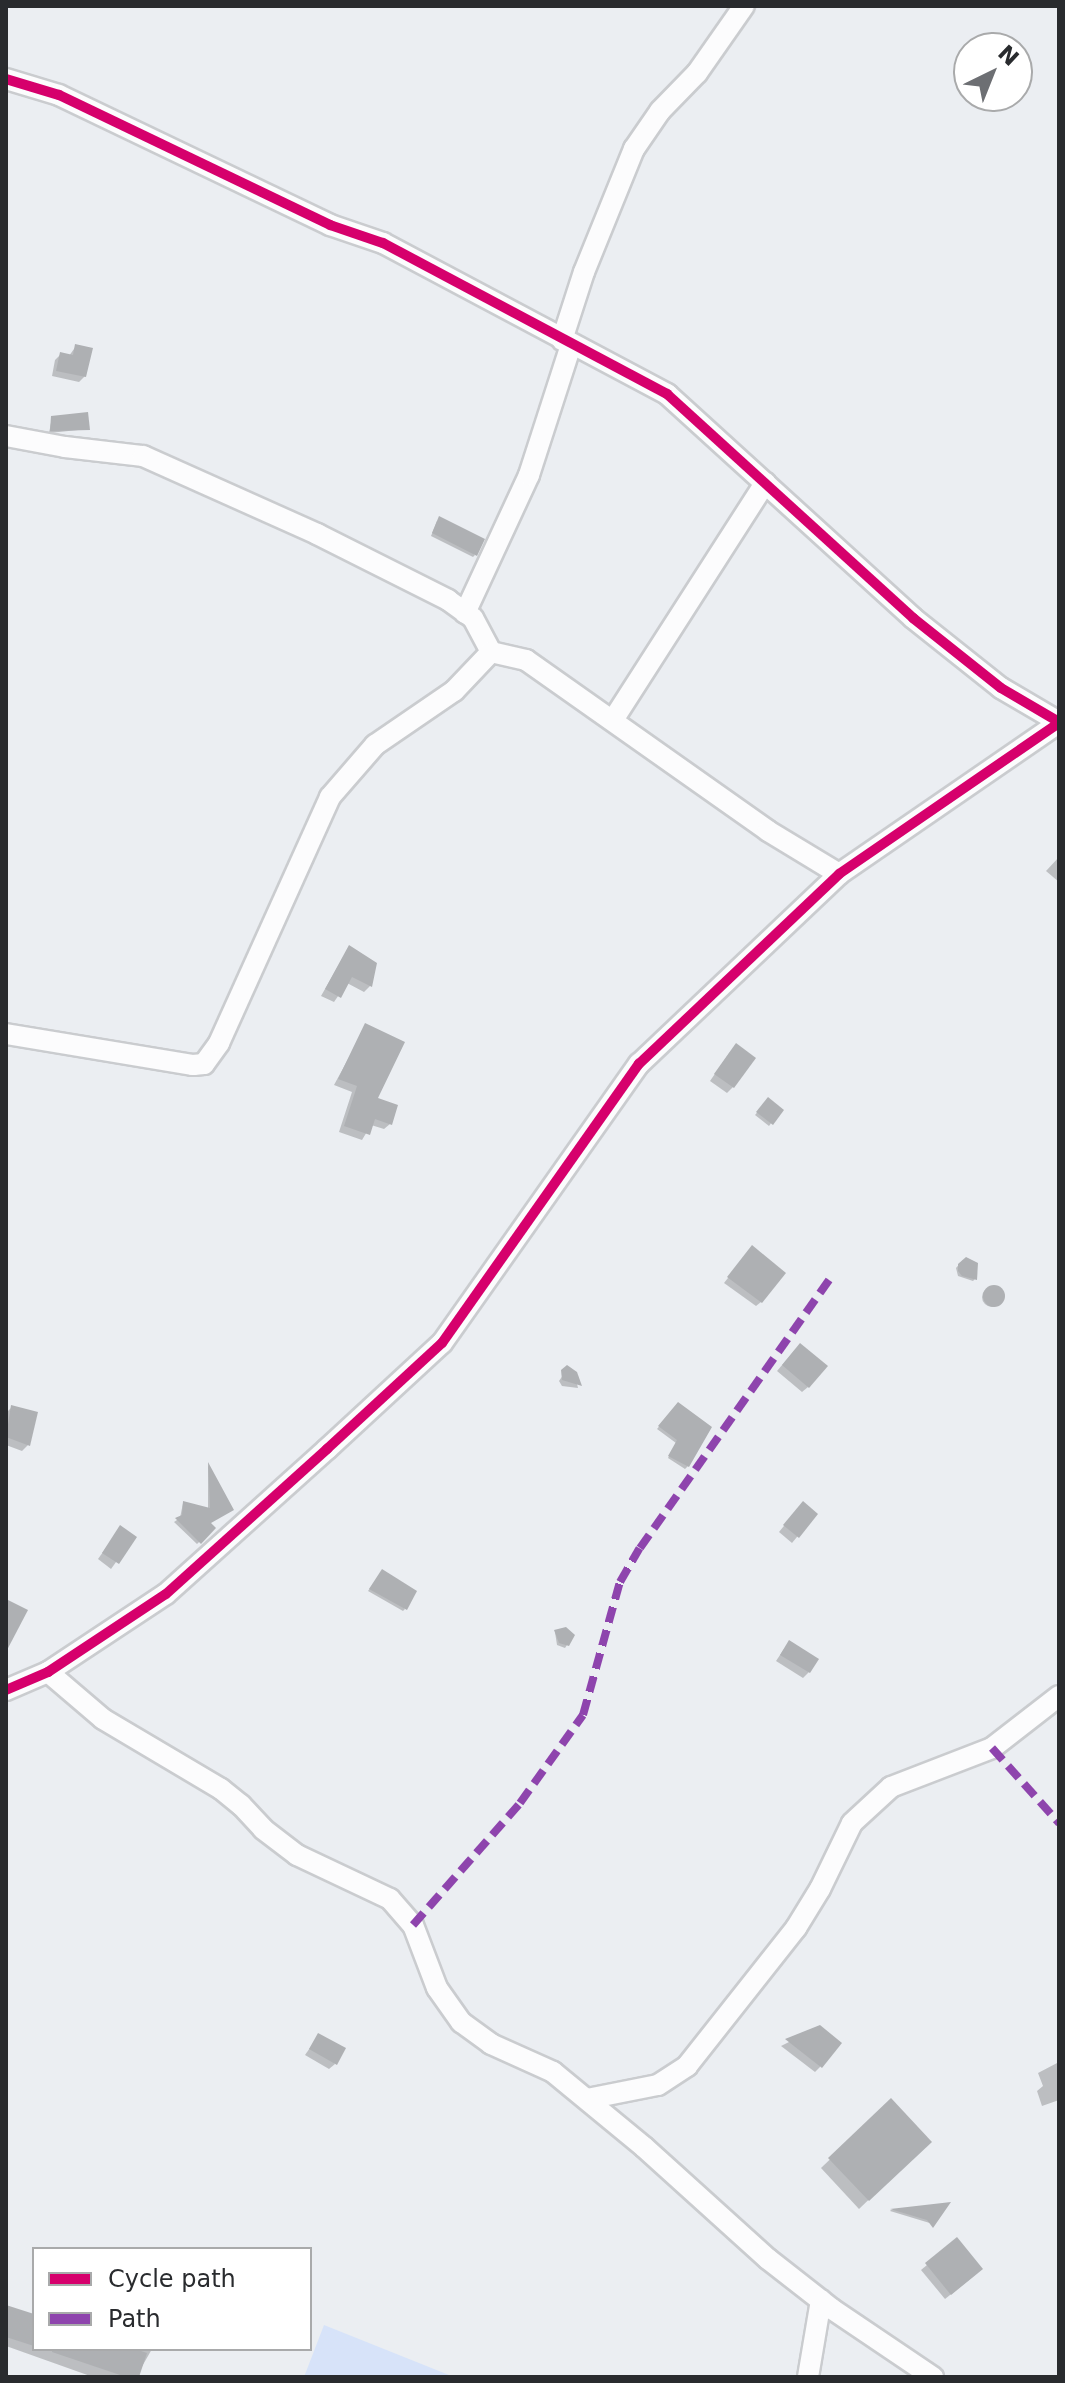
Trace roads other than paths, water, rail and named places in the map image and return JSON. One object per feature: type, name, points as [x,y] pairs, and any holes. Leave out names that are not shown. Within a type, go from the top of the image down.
[{"type":"street","points":[[465,613],[529,475],[584,272],[634,149],[660,111],[697,73],[744,6]]},
{"type":"street","points":[[6,79],[59,95],[330,225],[383,243],[487,295],[566,342],[667,394],[913,618],[1001,688],[1059,723],[839,874],[639,1064],[442,1343],[166,1594],[48,1672],[6,1690]]},
{"type":"street","points":[[6,436],[143,456],[317,534],[473,618],[491,652],[526,660],[768,831],[839,874]]},
{"type":"street","points":[[613,720],[765,483]]},
{"type":"street","points":[[6,1034],[204,1064],[219,1043],[330,797],[375,745],[454,691],[491,652]]},
{"type":"street","points":[[48,1672],[103,1719],[221,1789],[263,1829],[297,1855],[390,1899],[413,1925],[437,1988],[461,2022],[491,2044],[553,2072],[768,2259],[821,2300],[933,2377]]},
{"type":"street","points":[[587,2099],[658,2085],[687,2066],[796,1928],[820,1889],[852,1823],[891,1787],[992,1748],[1059,1696]]},
{"type":"street","points":[[808,2377],[821,2300]]}]
